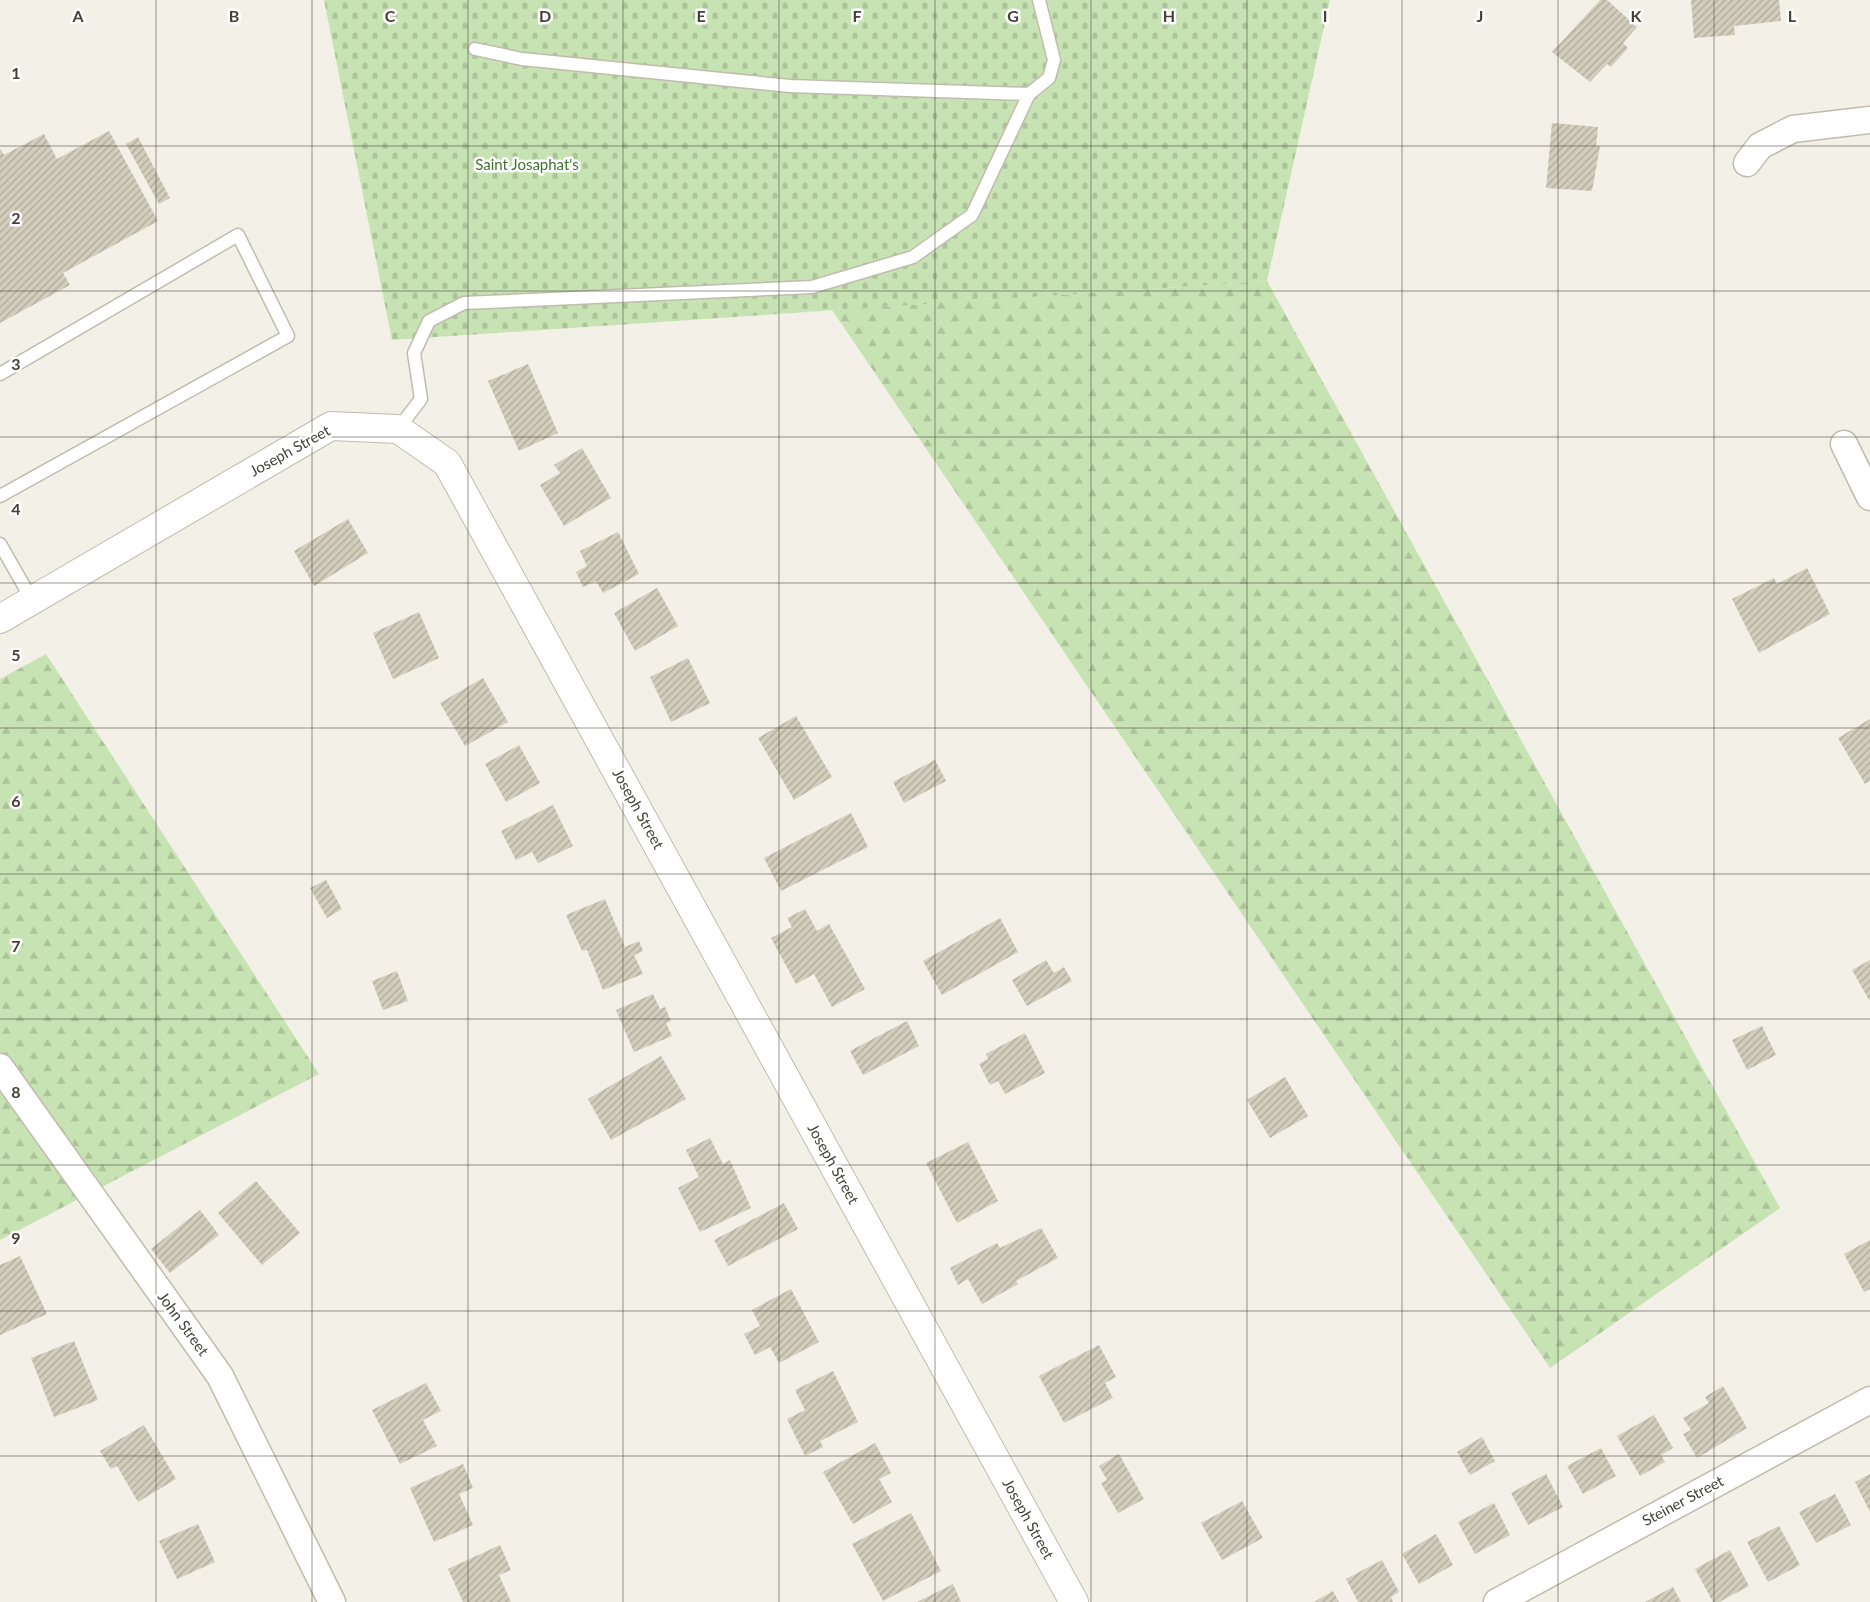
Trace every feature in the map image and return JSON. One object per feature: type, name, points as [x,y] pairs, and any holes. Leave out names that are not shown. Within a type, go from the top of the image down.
[{"type":"street","points":[[1746,163],[1760,146],[1793,129],[1870,120]]},
{"type":"street","name":"Joseph Street","points":[[0,619],[331,426],[398,429],[447,463],[1074,1602]]},
{"type":"street","points":[[1844,444],[1870,497]]},
{"type":"street","name":"John Street","points":[[0,1067],[220,1376],[332,1602]]},
{"type":"street","name":"Steiner Street","points":[[1497,1602],[1870,1400]]},
{"type":"lane","points":[[398,429],[421,399],[414,353],[429,321],[464,303],[812,287],[913,257],[972,215],[1029,94],[1049,78],[1054,60],[1039,0]]},
{"type":"lane","points":[[476,49],[522,59],[790,86],[1029,94]]},
{"type":"lane","points":[[0,374],[238,235],[288,336],[0,496]]},
{"type":"lane","points":[[0,544],[32,600]]},
{"type":"green space","name":"Saint Josaphat's","points":[[324,0],[1330,0],[1267,281],[392,340]]},
{"type":"green space","points":[[1267,281],[1780,1208],[1550,1368],[832,310]]},
{"type":"green space","points":[[46,654],[319,1074],[0,1240],[0,679]]},
{"type":"building","points":[[1600,0],[1607,0],[1637,27],[1623,43],[1628,48],[1611,67],[1607,64],[1590,82],[1552,52]]},
{"type":"building","points":[[1691,0],[1779,0],[1781,21],[1734,26],[1735,35],[1694,38]]},
{"type":"building","points":[[1552,123],[1598,127],[1596,146],[1600,146],[1592,191],[1546,188]]},
{"type":"building","points":[[109,131],[158,221],[63,273],[70,285],[0,323],[0,149],[4,155],[44,134],[57,159]]},
{"type":"building","points":[[138,137],[170,198],[159,204],[126,144]]},
{"type":"building","points":[[528,364],[558,433],[519,451],[488,381]]},
{"type":"building","points":[[582,448],[611,498],[564,526],[540,485],[560,473],[554,465]]},
{"type":"building","points":[[348,519],[368,553],[314,586],[294,551]]},
{"type":"building","points":[[618,532],[639,574],[603,593],[596,581],[583,587],[576,572],[587,566],[580,551]]},
{"type":"building","points":[[1807,568],[1830,614],[1759,653],[1732,599],[1774,578],[1777,584]]},
{"type":"building","points":[[657,588],[678,626],[635,651],[614,613]]},
{"type":"building","points":[[419,612],[439,658],[393,679],[373,633]]},
{"type":"building","points":[[688,658],[710,703],[671,722],[650,677]]},
{"type":"building","points":[[483,678],[508,722],[465,746],[440,703]]},
{"type":"building","points":[[796,716],[832,777],[794,800],[758,738]]},
{"type":"building","points":[[1870,719],[1870,781],[1865,784],[1838,738]]},
{"type":"building","points":[[519,745],[540,783],[506,802],[485,764]]},
{"type":"building","points":[[935,760],[946,781],[904,803],[893,782]]},
{"type":"building","points":[[553,805],[573,846],[538,863],[532,852],[516,860],[501,831]]},
{"type":"building","points":[[851,813],[868,847],[781,891],[764,858]]},
{"type":"building","points":[[326,880],[342,909],[327,918],[310,888]]},
{"type":"building","points":[[605,899],[625,947],[639,941],[643,951],[634,955],[643,974],[603,990],[587,950],[582,951],[566,915]]},
{"type":"building","points":[[805,909],[817,931],[829,924],[865,989],[832,1007],[814,974],[796,984],[771,938],[792,927],[787,918]]},
{"type":"building","points":[[1000,918],[1018,952],[942,995],[923,961]]},
{"type":"building","points":[[1046,960],[1054,973],[1064,967],[1072,981],[1027,1006],[1012,980]]},
{"type":"building","points":[[1870,960],[1870,999],[1869,1000],[1852,970]]},
{"type":"building","points":[[397,971],[408,1001],[383,1010],[372,981]]},
{"type":"building","points":[[653,994],[660,1009],[665,1007],[671,1021],[666,1023],[672,1036],[634,1052],[616,1010]]},
{"type":"building","points":[[907,1021],[919,1046],[863,1075],[850,1051]]},
{"type":"building","points":[[1762,1026],[1776,1055],[1747,1070],[1732,1040]]},
{"type":"building","points":[[1025,1033],[1045,1073],[1005,1094],[998,1081],[990,1085],[979,1064],[988,1059],[986,1054]]},
{"type":"building","points":[[661,1056],[686,1099],[611,1140],[588,1099]]},
{"type":"building","points":[[1285,1077],[1308,1116],[1270,1138],[1247,1100]]},
{"type":"building","points":[[710,1138],[723,1164],[730,1160],[751,1208],[700,1232],[678,1188],[699,1177],[686,1150]]},
{"type":"building","points":[[968,1142],[998,1201],[957,1223],[926,1163]]},
{"type":"building","points":[[256,1181],[300,1233],[262,1265],[218,1213]]},
{"type":"building","points":[[784,1203],[798,1229],[728,1266],[714,1240]]},
{"type":"building","points":[[200,1210],[219,1235],[170,1273],[151,1249]]},
{"type":"building","points":[[1041,1228],[1058,1258],[1016,1281],[1018,1284],[982,1304],[968,1279],[958,1285],[950,1268],[997,1243],[1000,1248]]},
{"type":"building","points":[[1870,1240],[1870,1289],[1864,1292],[1844,1254]]},
{"type":"building","points":[[20,1256],[47,1314],[0,1335],[0,1265]]},
{"type":"building","points":[[791,1289],[819,1342],[779,1363],[770,1347],[755,1355],[744,1334],[760,1326],[752,1310]]},
{"type":"building","points":[[74,1341],[98,1400],[54,1417],[31,1358]]},
{"type":"building","points":[[1099,1345],[1116,1377],[1105,1383],[1113,1398],[1064,1423],[1039,1376]]},
{"type":"building","points":[[833,1371],[858,1422],[820,1441],[823,1447],[805,1456],[787,1419],[805,1410],[795,1390]]},
{"type":"building","points":[[426,1383],[441,1411],[423,1420],[437,1446],[400,1464],[372,1410]]},
{"type":"building","points":[[1723,1386],[1747,1428],[1697,1458],[1683,1434],[1691,1430],[1683,1418],[1709,1403],[1705,1397]]},
{"type":"building","points":[[1654,1415],[1673,1448],[1661,1455],[1665,1462],[1640,1476],[1617,1436]]},
{"type":"building","points":[[144,1425],[176,1479],[138,1502],[117,1466],[111,1469],[100,1451]]},
{"type":"building","points":[[1482,1437],[1495,1461],[1470,1475],[1457,1452]]},
{"type":"building","points":[[875,1443],[891,1473],[879,1479],[892,1502],[853,1524],[823,1472]]},
{"type":"building","points":[[1601,1448],[1616,1476],[1583,1494],[1567,1466]]},
{"type":"building","points":[[1119,1454],[1144,1499],[1118,1513],[1101,1483],[1107,1480],[1099,1466]]},
{"type":"building","points":[[463,1464],[473,1488],[459,1494],[473,1525],[434,1542],[410,1488]]},
{"type":"building","points":[[1546,1474],[1563,1507],[1528,1525],[1511,1493]]},
{"type":"building","points":[[1870,1474],[1870,1512],[1855,1482]]},
{"type":"building","points":[[1835,1494],[1851,1525],[1816,1543],[1799,1512]]},
{"type":"building","points":[[1242,1501],[1263,1538],[1222,1560],[1201,1523]]},
{"type":"building","points":[[1494,1503],[1510,1535],[1475,1554],[1458,1522]]},
{"type":"building","points":[[911,1513],[941,1571],[883,1601],[852,1544]]},
{"type":"building","points":[[198,1524],[215,1562],[177,1579],[159,1541]]},
{"type":"building","points":[[1779,1526],[1800,1565],[1768,1582],[1747,1542]]},
{"type":"building","points":[[1436,1534],[1453,1565],[1419,1584],[1402,1554]]},
{"type":"building","points":[[500,1545],[511,1570],[499,1575],[511,1602],[463,1602],[448,1569]]},
{"type":"building","points":[[1730,1550],[1749,1586],[1719,1602],[1713,1602],[1695,1569]]},
{"type":"building","points":[[1382,1560],[1399,1592],[1391,1597],[1393,1602],[1358,1602],[1346,1579]]},
{"type":"building","points":[[953,1584],[961,1602],[917,1602]]},
{"type":"building","points":[[1673,1587],[1681,1602],[1645,1602]]},
{"type":"building","points":[[1333,1591],[1339,1602],[1314,1602]]}]
